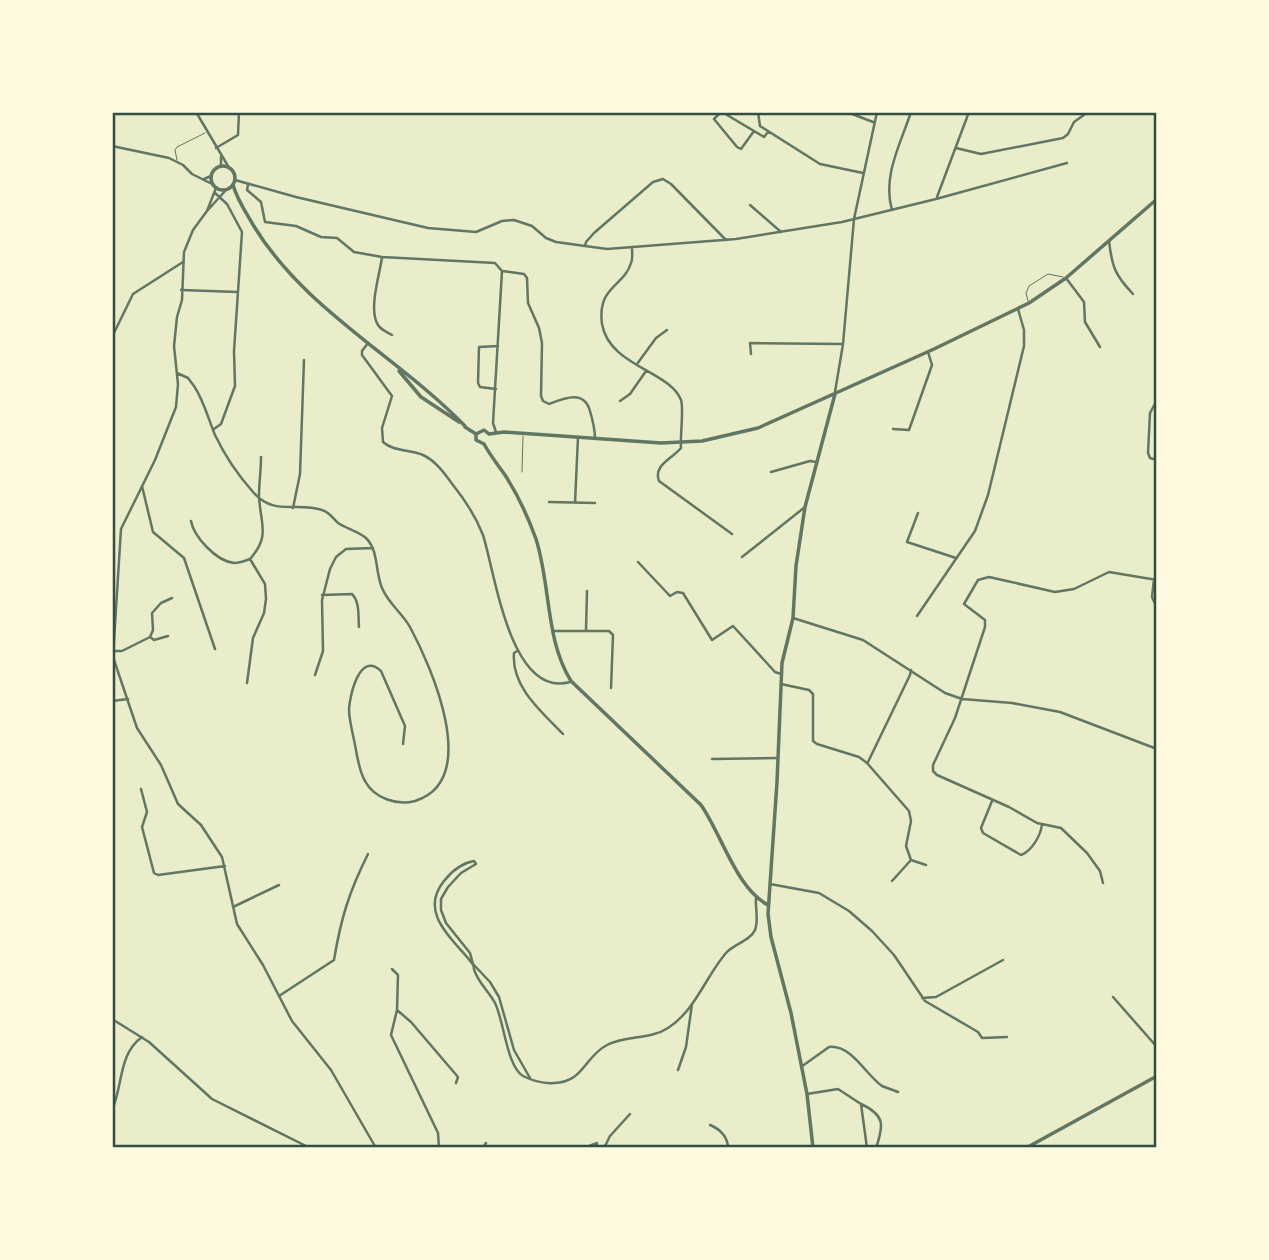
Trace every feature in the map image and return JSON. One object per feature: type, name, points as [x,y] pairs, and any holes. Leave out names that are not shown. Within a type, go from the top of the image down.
[{"type":"street","points":[[196,112],[221,156],[235,174],[231,186],[207,211],[189,238],[183,262],[174,345],[176,407],[121,529],[118,609],[113,652],[137,728],[161,765],[178,804],[207,833],[225,866],[237,924],[263,965],[292,1021],[331,1070],[376,1148]]},
{"type":"street","points":[[216,148],[238,135],[239,112]]},
{"type":"street","points":[[754,131],[741,149],[714,119],[721,112],[754,131],[764,137],[768,132]]},
{"type":"street","points":[[758,112],[760,126],[820,164],[863,173]]},
{"type":"street","points":[[847,112],[874,123]]},
{"type":"street","points":[[813,1148],[807,1094],[791,1013],[771,937],[768,905],[780,684],[793,618],[796,566],[805,507],[835,394],[843,344],[854,219],[877,112]]},
{"type":"street","points":[[892,211],[888,190],[890,175],[911,112]]},
{"type":"street","points":[[936,199],[969,112]]},
{"type":"street","points":[[956,148],[981,154],[1063,138],[1074,122],[1088,112]]},
{"type":"street","points":[[112,146],[178,162],[192,174],[212,184],[219,198],[228,204],[242,230],[234,351],[235,386],[221,424],[213,429]]},
{"type":"street","points":[[221,156],[221,166]]},
{"type":"street","points":[[216,190],[248,185],[428,228],[476,232],[502,221],[514,220],[532,226],[546,238],[556,242],[585,247],[632,247],[726,240],[854,219],[1067,163]]},
{"type":"street","points":[[212,184],[213,170],[228,166]]},
{"type":"street","points":[[204,179],[211,176]]},
{"type":"street","points":[[585,247],[594,233],[653,182],[663,179],[726,240]]},
{"type":"street","points":[[248,185],[247,190],[263,207],[265,222],[296,226],[321,237],[337,238],[354,252],[382,257],[495,263],[502,271],[493,426],[496,432]]},
{"type":"street","points":[[231,186],[279,263],[308,292],[398,369],[426,389],[464,426]]},
{"type":"street","points":[[207,211],[216,190]]},
{"type":"street","points":[[489,434],[523,433],[681,443],[722,438],[758,428],[928,352],[1029,303],[1066,278],[1157,199]]},
{"type":"street","points":[[750,205],[780,232]]},
{"type":"street","points":[[1109,242],[1112,266],[1119,279],[1133,294]]},
{"type":"street","points":[[632,247],[631,265],[608,293],[601,314],[604,330],[611,344],[670,387],[681,399],[680,450],[658,468],[659,481],[732,534]]},
{"type":"street","points":[[382,257],[376,283],[375,317],[381,329],[392,335]]},
{"type":"street","points":[[112,337],[133,295],[183,262]]},
{"type":"street","points":[[502,271],[520,272],[527,278],[528,303],[539,328],[542,343],[543,401],[549,404],[566,398],[582,398],[588,402],[595,439]]},
{"type":"street","points":[[1066,278],[1084,302],[1085,322],[1100,347]]},
{"type":"street","points":[[181,290],[238,292]]},
{"type":"street","points":[[917,616],[975,531],[990,489],[1024,346],[1024,330],[1018,309]]},
{"type":"street","points":[[637,365],[656,338],[667,330]]},
{"type":"street","points":[[368,343],[362,355],[392,396],[382,428],[383,442],[393,449],[422,455],[433,461],[468,506],[481,532],[505,619],[517,651],[542,678],[562,684],[571,681]]},
{"type":"street","points":[[751,354],[750,343],[843,344]]},
{"type":"street","points":[[496,389],[480,387],[478,383],[479,347],[498,346]]},
{"type":"street","points":[[892,429],[909,430],[932,365],[928,352]]},
{"type":"street","points":[[293,508],[300,474],[304,360]]},
{"type":"street","points":[[398,369],[421,397],[476,434]]},
{"type":"street","points":[[620,401],[630,394],[646,371]]},
{"type":"street","points":[[177,373],[188,378],[194,386],[232,467],[259,498],[278,507],[323,510],[341,525],[363,536],[373,548],[381,587],[413,633],[442,700],[445,715],[447,767],[438,785],[415,801],[392,802],[365,782],[351,726],[349,711],[352,691],[358,674],[368,666],[374,666],[381,671],[405,726],[402,744]]},
{"type":"street","points":[[1157,400],[1150,413],[1148,453],[1150,458],[1157,460]]},
{"type":"street","points":[[476,434],[484,430],[489,434]]},
{"type":"street","points":[[476,434],[476,440],[484,443],[520,500],[530,522],[542,563],[558,655],[571,681],[701,806],[748,888],[768,905]]},
{"type":"street","points":[[484,443],[488,441],[489,434]]},
{"type":"street","points":[[575,503],[578,438]]},
{"type":"street","points":[[191,521],[192,529],[199,538],[222,559],[234,563],[250,559],[259,550],[264,535],[259,498],[261,457]]},
{"type":"street","points":[[771,472],[810,461],[816,462]]},
{"type":"street","points":[[142,486],[153,532],[184,558],[215,649]]},
{"type":"street","points":[[549,502],[595,503]]},
{"type":"street","points":[[742,558],[805,507]]},
{"type":"street","points":[[918,513],[907,542],[956,558]]},
{"type":"street","points":[[315,676],[323,651],[320,614],[322,595],[330,569],[339,554],[348,548],[373,548]]},
{"type":"street","points":[[247,683],[253,638],[264,613],[266,600],[265,584],[250,559]]},
{"type":"street","points":[[638,562],[670,596],[683,593],[712,640],[733,626],[775,672],[781,674]]},
{"type":"street","points":[[1103,883],[1100,871],[1087,853],[1061,828],[1042,824],[933,771],[933,765],[962,699],[985,627],[985,620],[964,604],[980,579],[989,577],[1055,592],[1074,589],[1109,572],[1156,580],[1152,597],[1157,608]]},
{"type":"street","points":[[586,630],[587,591]]},
{"type":"street","points":[[322,595],[352,594],[356,598],[359,627]]},
{"type":"street","points":[[113,652],[150,637],[153,630],[152,613],[160,603],[172,598]]},
{"type":"street","points":[[793,618],[863,640],[946,693],[962,699],[1012,703],[1067,714],[1157,749]]},
{"type":"street","points":[[554,631],[609,631],[613,635],[611,688]]},
{"type":"street","points":[[150,637],[155,640],[169,636]]},
{"type":"street","points":[[517,651],[514,653],[514,663],[522,687],[563,734]]},
{"type":"street","points":[[867,763],[882,737],[911,670]]},
{"type":"street","points":[[780,684],[809,690],[813,694],[813,741],[859,757],[909,811],[911,821],[906,846],[911,860]]},
{"type":"street","points":[[112,701],[128,699]]},
{"type":"street","points":[[712,758],[778,758]]},
{"type":"street","points":[[141,789],[147,812],[142,827],[154,873],[158,875],[225,866]]},
{"type":"street","points":[[992,801],[981,828],[983,833],[1021,855],[1027,853],[1040,833],[1042,824]]},
{"type":"street","points":[[1157,807],[1157,824]]},
{"type":"street","points":[[279,996],[334,960],[347,899],[368,854]]},
{"type":"street","points":[[911,860],[926,865]]},
{"type":"street","points":[[892,881],[911,860]]},
{"type":"street","points":[[530,1078],[514,1050],[499,997],[490,982],[473,964],[444,931],[438,921],[436,893],[445,879],[464,864],[474,861],[476,864],[461,873],[448,887],[442,895],[440,905],[446,923],[463,942],[473,964],[475,972],[497,1006],[512,1061],[521,1075],[544,1084],[565,1083],[576,1077],[596,1052],[609,1044],[653,1035],[667,1030],[678,1021],[725,954],[754,931],[757,898]]},
{"type":"street","points":[[770,884],[819,893],[849,911],[894,955],[928,1005],[978,1032],[982,1038],[1007,1037]]},
{"type":"street","points":[[233,907],[279,886]]},
{"type":"street","points":[[922,998],[936,997],[1003,960]]},
{"type":"street","points":[[392,969],[398,975],[397,1010],[391,1035],[435,1127],[439,1148]]},
{"type":"street","points":[[1113,997],[1157,1047]]},
{"type":"street","points":[[678,1070],[686,1046],[692,1004]]},
{"type":"street","points":[[397,1010],[411,1022],[458,1077],[456,1083]]},
{"type":"street","points":[[112,1019],[142,1037],[212,1099],[310,1148]]},
{"type":"street","points":[[112,1110],[131,1049],[142,1037]]},
{"type":"street","points":[[801,1067],[834,1046],[848,1053],[882,1085],[898,1092]]},
{"type":"street","points":[[1026,1148],[1157,1076]]},
{"type":"street","points":[[807,1094],[838,1089],[876,1113],[882,1128],[876,1148]]},
{"type":"street","points":[[861,1104],[867,1148]]},
{"type":"street","points":[[604,1148],[610,1136],[629,1114]]},
{"type":"street","points":[[710,1125],[716,1127],[725,1137],[727,1148]]},
{"type":"street","points":[[483,1148],[486,1143]]},
{"type":"street","points":[[584,1148],[597,1143],[597,1148]]},
{"type":"lane","points":[[178,162],[177,147],[207,132]]},
{"type":"lane","points":[[1029,303],[1026,293],[1029,286],[1048,274],[1066,278]]},
{"type":"lane","points":[[522,472],[523,433]]}]
